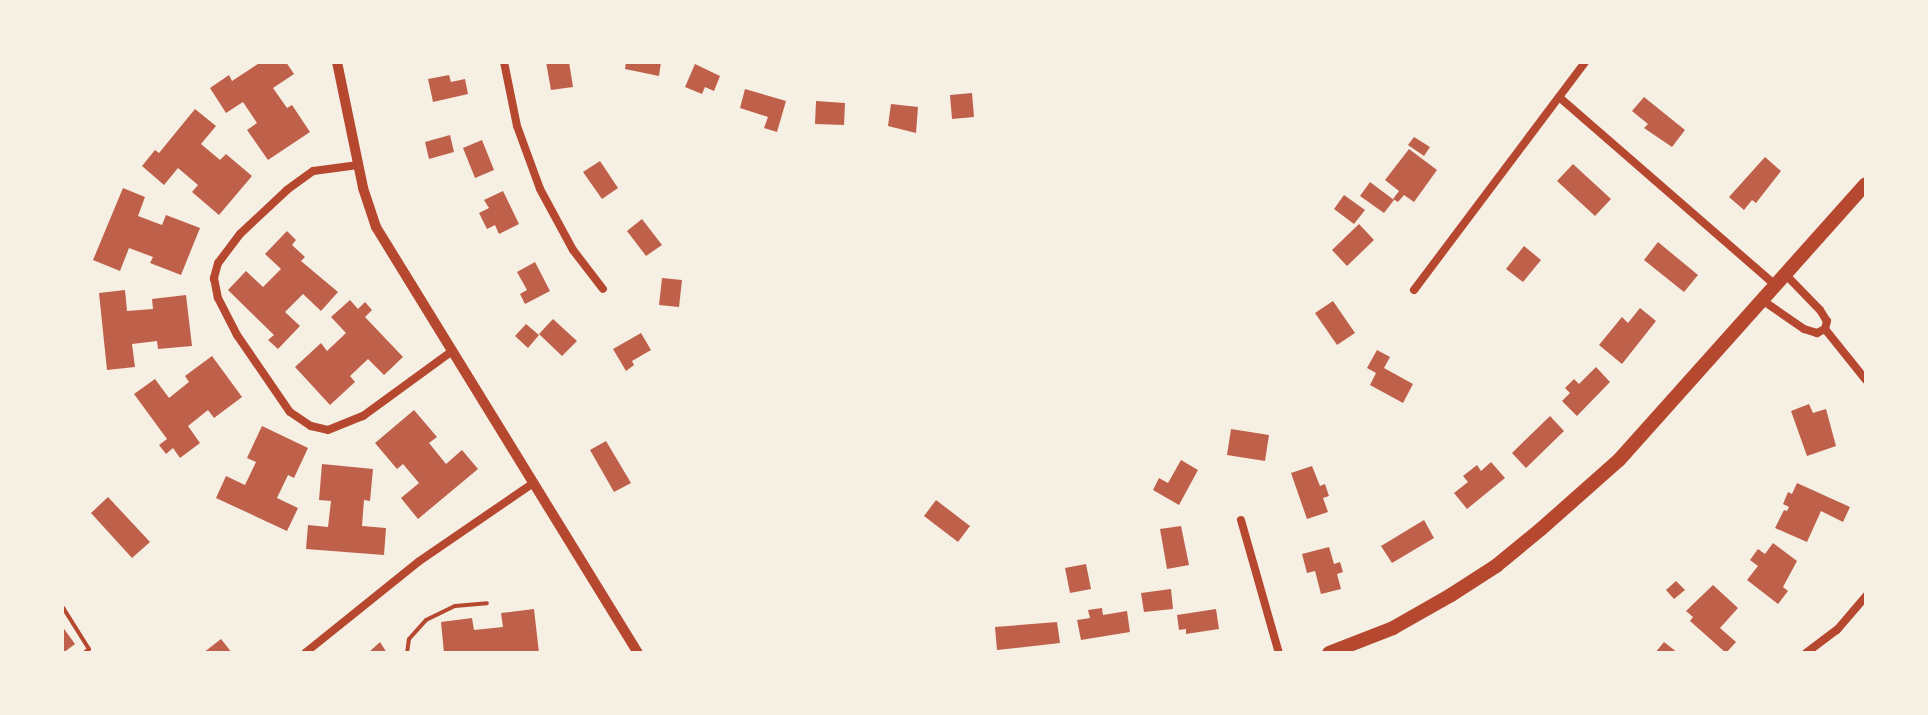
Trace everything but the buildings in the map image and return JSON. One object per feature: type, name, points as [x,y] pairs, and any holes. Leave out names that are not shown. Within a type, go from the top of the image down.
[{"type":"main road","points":[[1329,653],[1393,628],[1496,566],[1619,460],[1866,184]]},
{"type":"street","points":[[337,62],[358,165],[376,227],[638,653]]},
{"type":"street","points":[[504,62],[517,126],[540,189],[573,250],[603,289]]},
{"type":"street","points":[[1414,290],[1585,62]]},
{"type":"street","points":[[1559,97],[1775,285]]},
{"type":"street","points":[[358,165],[313,171],[259,216],[218,263],[214,278],[218,298],[237,335],[290,412],[311,426],[328,430],[363,416],[452,351]]},
{"type":"street","points":[[1762,300],[1804,329],[1817,333],[1825,329],[1827,321],[1820,310],[1785,274]]},
{"type":"street","points":[[1825,329],[1866,380]]},
{"type":"street","points":[[305,653],[418,562],[532,484]]},
{"type":"street","points":[[1241,520],[1279,653]]},
{"type":"street","points":[[1806,653],[1837,630],[1866,596]]},
{"type":"lane","points":[[407,653],[409,639],[426,620],[455,606],[487,603]]},
{"type":"lane","points":[[62,606],[89,649],[84,653]]}]
